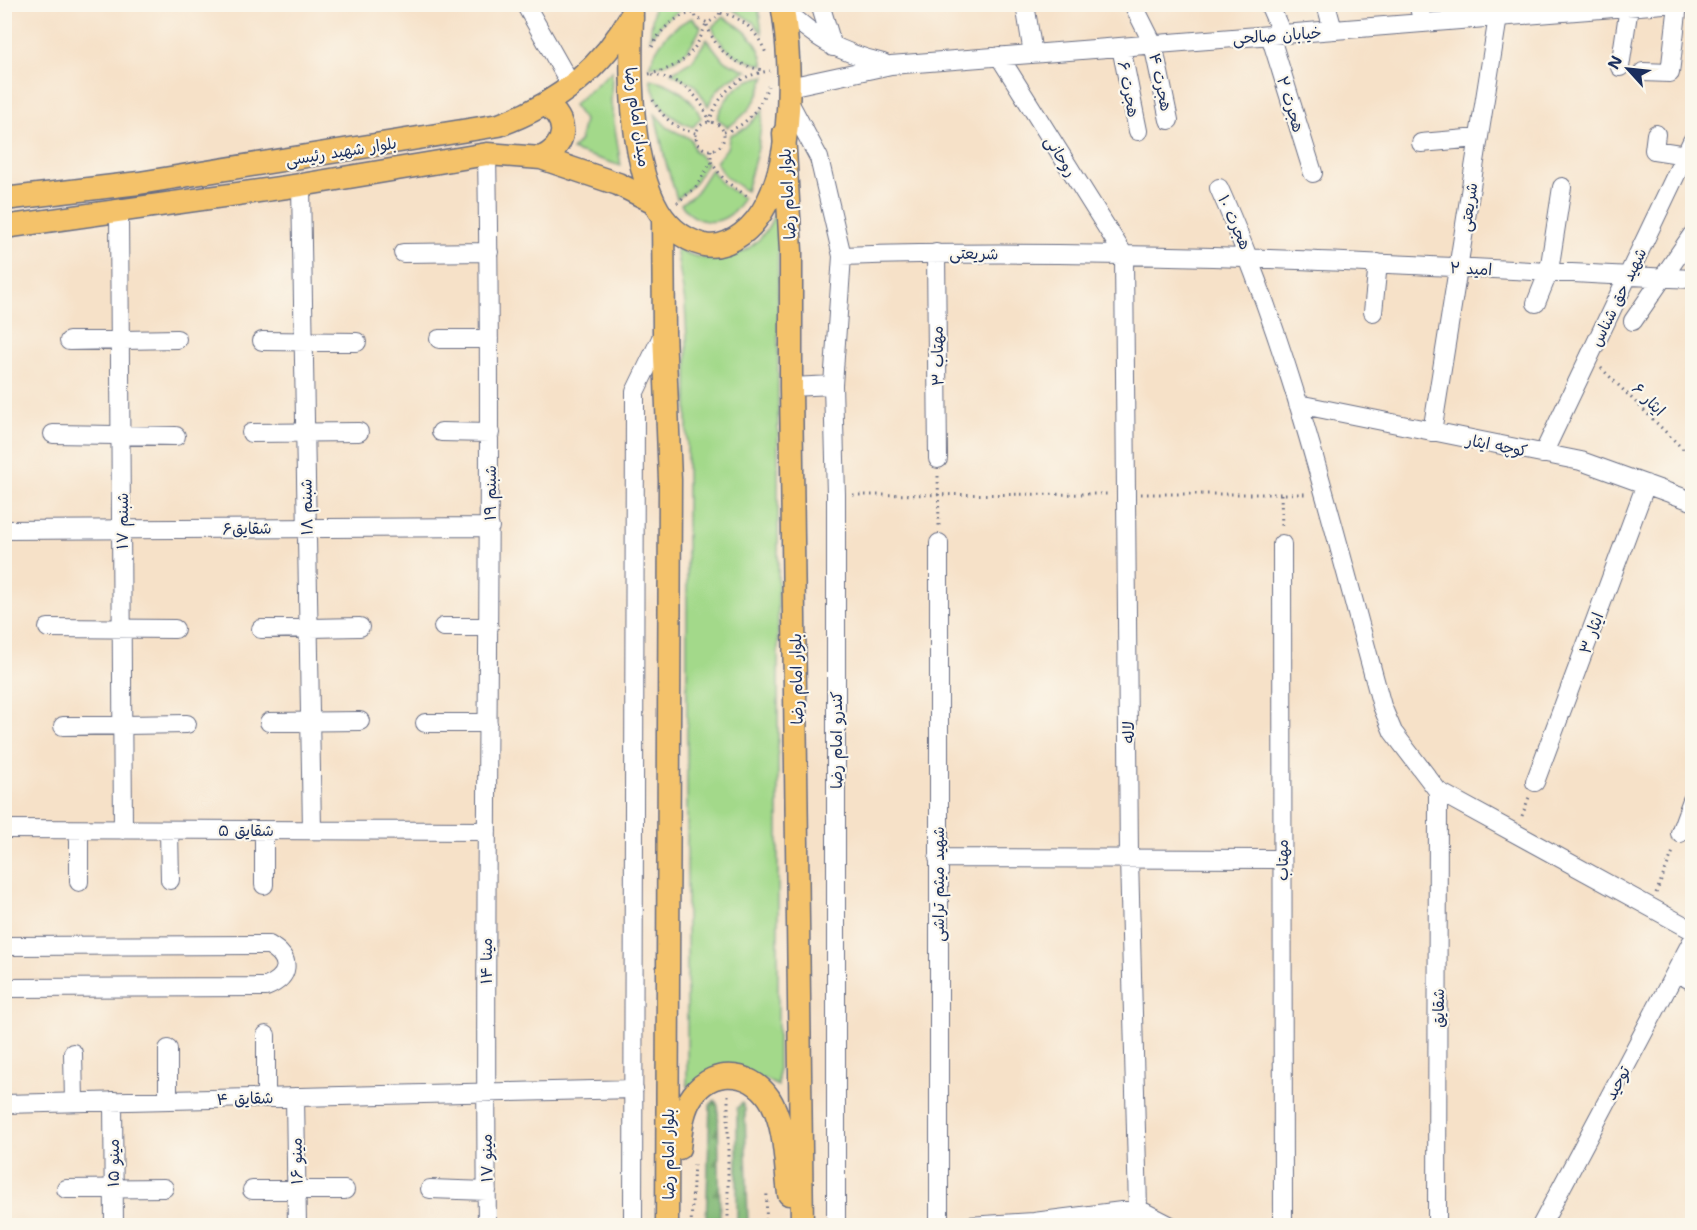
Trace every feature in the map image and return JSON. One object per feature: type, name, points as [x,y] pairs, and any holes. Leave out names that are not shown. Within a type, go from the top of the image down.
[{"type":"main road","points":[[669,205],[683,237],[694,242],[718,246],[736,238],[754,223],[770,195],[779,166],[784,134],[778,93],[782,6]]},
{"type":"main road","name":"بلوار شهید رئیسی","points":[[4,198],[139,183],[484,129],[516,119],[572,87],[616,43],[633,9]]},
{"type":"main road","name":"میدان امام رضا","points":[[633,9],[631,58],[633,105],[639,145],[669,205]]},
{"type":"main road","points":[[541,158],[556,147],[563,123],[560,116],[545,104]]},
{"type":"main road","name":"بلوار امام رضا","points":[[784,134],[791,251],[802,1226]]},
{"type":"main road","name":"بلوار شهید رئیسی","points":[[4,227],[301,185],[487,154],[541,158],[618,184],[669,205]]},
{"type":"main road","name":"بلوار امام رضا","points":[[668,1226],[670,480],[664,332],[669,205]]},
{"type":"main road","points":[[668,1226],[687,1107],[702,1085],[727,1074],[741,1076],[759,1086],[775,1109],[781,1131],[793,1226]]},
{"type":"street","points":[[525,4],[572,87]]},
{"type":"street","points":[[820,4],[833,47]]},
{"type":"street","points":[[1025,4],[1033,54]]},
{"type":"street","name":"هجرت ۴","points":[[1133,4],[1153,44],[1169,120]]},
{"type":"street","name":"هجرت ۲","points":[[1269,4],[1313,173]]},
{"type":"street","points":[[1326,4],[1333,30]]},
{"type":"street","points":[[1418,4],[1423,23]]},
{"type":"street","name":"خیابان صالحی","points":[[891,65],[1423,23],[1466,12],[1498,17],[1664,4]]},
{"type":"street","points":[[1643,72],[1670,73],[1678,4]]},
{"type":"street","points":[[782,6],[814,36],[833,47],[891,65]]},
{"type":"street","points":[[1620,68],[1629,7]]},
{"type":"street","name":"شریعتی","points":[[1432,432],[1498,17]]},
{"type":"street","name":"هجرت ۶","points":[[1121,47],[1138,131]]},
{"type":"street","name":"روحانی","points":[[999,56],[1124,255]]},
{"type":"street","points":[[778,93],[891,65]]},
{"type":"street","name":"کندرو امام رضا","points":[[778,93],[819,158],[842,256],[833,385],[836,495],[836,1226]]},
{"type":"street","points":[[1656,134],[1654,150],[1689,148]]},
{"type":"street","points":[[1421,143],[1478,138]]},
{"type":"street","name":"شهید حق شناس","points":[[1543,454],[1689,148]]},
{"type":"street","name":"شبنم ۱۹","points":[[486,831],[490,527],[487,154]]},
{"type":"street","name":"شبنم ۱۸","points":[[301,185],[312,830]]},
{"type":"street","points":[[1536,303],[1549,272],[1562,187]]},
{"type":"street","name":"هجرت ۱۰","points":[[1219,188],[1250,256],[1298,404],[1382,706],[1393,732],[1438,791]]},
{"type":"street","name":"شبنم ۱۷","points":[[119,211],[123,830]]},
{"type":"street","points":[[1633,321],[1666,277],[1692,235]]},
{"type":"street","points":[[403,253],[489,252]]},
{"type":"street","name":"شریعتی","points":[[842,256],[936,253],[1250,256]]},
{"type":"street","name":"مهتاب ۳","points":[[936,253],[938,459]]},
{"type":"street","name":"لاله","points":[[1124,255],[1128,494],[1129,858],[1138,1209]]},
{"type":"street","name":"امید ۲","points":[[1250,256],[1692,279]]},
{"type":"street","points":[[1373,312],[1378,263]]},
{"type":"street","points":[[633,1226],[635,392],[664,332]]},
{"type":"street","points":[[69,341],[177,339]]},
{"type":"street","points":[[439,339],[489,339]]},
{"type":"street","points":[[262,341],[357,342]]},
{"type":"street","points":[[791,387],[833,385]]},
{"type":"street","name":"کوچه ایثار","points":[[1298,404],[1581,461],[1692,501]]},
{"type":"street","points":[[251,433],[359,432]]},
{"type":"street","points":[[441,432],[490,433]]},
{"type":"street","points":[[53,434],[176,436]]},
{"type":"street","name":"ایثار ۳","points":[[1535,782],[1646,484]]},
{"type":"street","name":"شقایق۶","points":[[4,530],[306,526],[490,527]]},
{"type":"street","name":"شهید میثم تراشی","points":[[939,543],[939,1226]]},
{"type":"street","name":"مهتاب","points":[[1282,544],[1283,1226]]},
{"type":"street","points":[[261,629],[308,630],[360,627]]},
{"type":"street","points":[[443,627],[489,627]]},
{"type":"street","points":[[48,628],[175,629]]},
{"type":"street","points":[[269,722],[360,721]]},
{"type":"street","points":[[425,723],[488,723]]},
{"type":"street","points":[[63,726],[188,724]]},
{"type":"street","points":[[1438,791],[1692,930]]},
{"type":"street","name":"شقایق","points":[[1437,1226],[1438,791]]},
{"type":"street","points":[[1680,833],[1692,800]]},
{"type":"street","name":"شقایق ۵","points":[[4,829],[486,831]]},
{"type":"street","points":[[79,830],[79,882]]},
{"type":"street","points":[[169,830],[170,880]]},
{"type":"street","points":[[264,830],[264,885]]},
{"type":"street","name":"مینا ۱۴","points":[[485,1091],[486,831]]},
{"type":"street","points":[[938,858],[1282,859]]},
{"type":"street","name":"توحید","points":[[1541,1226],[1692,940]]},
{"type":"street","points":[[4,946],[269,945],[281,952],[286,961],[285,971],[278,982],[266,987],[4,988]]},
{"type":"street","points":[[1676,972],[1692,981]]},
{"type":"street","points":[[266,1035],[266,1097]]},
{"type":"street","points":[[168,1049],[168,1100]]},
{"type":"street","points":[[73,1053],[74,1102]]},
{"type":"street","name":"شقایق ۴","points":[[4,1104],[634,1089]]},
{"type":"street","name":"مینو ۱۷","points":[[485,1091],[487,1226]]},
{"type":"street","name":"مینو ۱۶","points":[[295,1096],[297,1226]]},
{"type":"street","name":"مینو ۱۵","points":[[113,1101],[114,1226]]},
{"type":"street","points":[[66,1189],[164,1188]]},
{"type":"street","points":[[430,1189],[487,1191]]},
{"type":"street","points":[[252,1190],[345,1190]]},
{"type":"street","points":[[968,1226],[1034,1222],[1138,1209],[1171,1226]]},
{"type":"path","points":[[693,4],[693,13],[699,21],[706,23],[717,20],[721,13],[721,4]]},
{"type":"path","points":[[649,55],[663,30],[679,18],[693,13]]},
{"type":"path","points":[[721,13],[730,15],[748,26],[762,42],[769,62],[769,71],[778,93],[761,104],[747,120],[724,132]]},
{"type":"path","points":[[706,23],[717,45],[732,60],[769,71]]},
{"type":"path","points":[[647,76],[684,60],[698,46],[706,23]]},
{"type":"path","points":[[647,63],[647,76]]},
{"type":"path","points":[[709,122],[718,99],[726,89],[740,79],[769,71]]},
{"type":"path","points":[[647,76],[662,76],[683,85],[700,102],[709,122]]},
{"type":"path","points":[[650,104],[649,93],[665,118],[681,129],[696,133]]},
{"type":"path","points":[[709,122],[720,125],[724,132],[723,143],[711,150],[699,145],[696,133],[702,124],[709,122]]},
{"type":"path","points":[[669,205],[696,186],[711,162],[711,150]]},
{"type":"path","points":[[711,162],[725,181],[749,197]]},
{"type":"path","points":[[745,204],[752,189]]},
{"type":"path","name":"ایثار ۶","points":[[1589,356],[1692,458]]},
{"type":"path","points":[[1281,494],[1282,544]]},
{"type":"path","points":[[836,495],[1323,494]]},
{"type":"path","points":[[938,495],[939,543]]},
{"type":"path","points":[[1515,832],[1535,782]]},
{"type":"path","points":[[1651,906],[1680,833]]},
{"type":"path","points":[[728,1083],[728,1226]]},
{"type":"path","points":[[766,1226],[767,1186]]},
{"type":"green space","points":[[654,5],[688,5],[664,21],[650,38]]},
{"type":"green space","points":[[726,5],[758,5],[762,33],[753,22]]},
{"type":"green space","points":[[723,17],[750,36],[759,49],[764,65],[747,61],[726,48],[712,27]]},
{"type":"green space","points":[[692,18],[701,27],[687,50],[675,60],[649,67],[656,51],[670,32]]},
{"type":"green space","points":[[707,39],[723,60],[747,71],[723,84],[708,106],[695,85],[671,73],[692,61]]},
{"type":"green space","points":[[612,71],[611,103],[621,166],[572,150],[580,140],[584,120],[573,105]]},
{"type":"green space","points":[[765,76],[756,99],[747,112],[727,127],[717,118],[725,102],[735,90],[748,81]]},
{"type":"green space","points":[[650,79],[667,84],[681,92],[693,103],[701,118],[693,127],[677,120],[664,109],[655,96]]},
{"type":"green space","points":[[763,110],[758,148],[746,191],[725,176],[716,162],[727,148],[730,135],[746,128]]},
{"type":"green space","points":[[655,114],[668,128],[691,139],[694,150],[707,163],[694,184],[677,199],[666,163]]},
{"type":"green space","points":[[711,169],[722,184],[743,198],[730,214],[722,219],[705,221],[696,218],[681,204],[695,194]]},
{"type":"green space","points":[[778,201],[778,1086],[765,1079],[687,1086],[687,340],[685,303],[676,248],[710,259],[725,258],[740,253],[753,245],[764,233],[773,218]]},
{"type":"green space","points":[[715,1100],[718,1106],[720,1225],[706,1225],[710,1105]]},
{"type":"green space","points":[[742,1103],[745,1109],[748,1226],[737,1225],[737,1108]]}]
